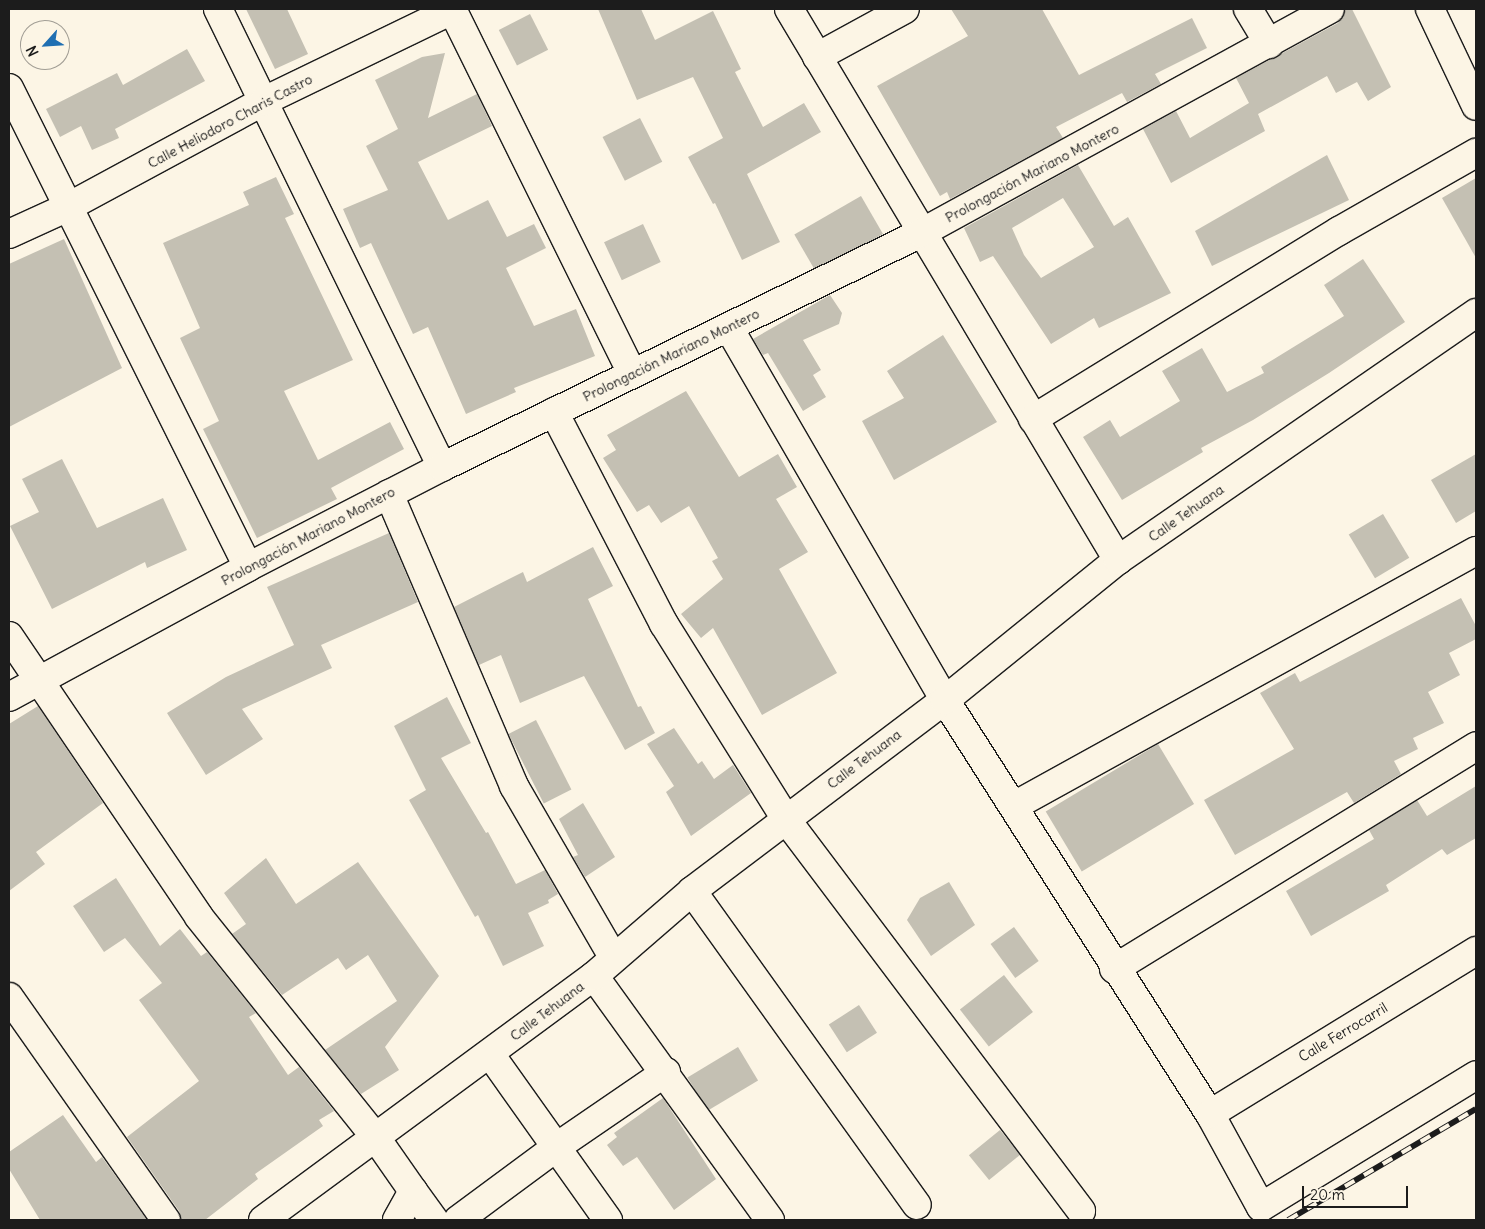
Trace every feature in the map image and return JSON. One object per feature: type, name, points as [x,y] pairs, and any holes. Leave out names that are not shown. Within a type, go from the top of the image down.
[{"type":"street","points":[[218,9],[442,467]]},
{"type":"street","points":[[789,9],[921,233],[1118,560]]},
{"type":"street","points":[[817,57],[905,9]]},
{"type":"street","points":[[1248,9],[1269,44]]},
{"type":"street","name":"Prolongación Mariano Montero","points":[[9,697],[248,567],[442,467],[632,372],[729,328],[921,233],[1330,9]]},
{"type":"street","points":[[1430,9],[1476,106]]},
{"type":"street","points":[[452,10],[632,372]]},
{"type":"street","name":"Calle Heliodoro Charis Castro","points":[[9,234],[68,207],[264,101],[452,10]]},
{"type":"street","points":[[9,88],[248,567]]},
{"type":"street","points":[[1033,418],[1339,231],[1476,153]]},
{"type":"street","name":"Calle Tehuana","points":[[263,1220],[490,1054],[604,967],[692,891],[786,818],[945,700],[1118,560],[1476,313]]},
{"type":"street","points":[[729,328],[945,700],[1014,806],[1114,969],[1210,1114],[1261,1207],[1476,1075]]},
{"type":"street","points":[[554,412],[664,624],[786,818],[1081,1212]]},
{"type":"street","points":[[389,494],[514,786],[604,967],[666,1072],[770,1220]]},
{"type":"street","points":[[1014,806],[1476,551]]},
{"type":"street","points":[[9,636],[37,681],[199,917],[376,1138],[434,1220]]},
{"type":"street","points":[[1114,969],[1476,746]]},
{"type":"street","points":[[692,891],[917,1205]]},
{"type":"street","name":"Calle Ferrocarril","points":[[1210,1114],[1476,951]]},
{"type":"street","points":[[9,997],[166,1220]]},
{"type":"street","points":[[490,1054],[558,1146],[608,1220]]},
{"type":"street","points":[[458,1220],[558,1146],[666,1072]]},
{"type":"street","points":[[396,1220],[413,1191]]},
{"type":"building","points":[[246,9],[287,9],[308,54],[275,69]]},
{"type":"building","points":[[598,9],[641,9],[655,40],[713,11],[741,69],[735,72],[763,127],[804,103],[821,132],[747,174],[780,242],[742,260],[715,203],[713,204],[688,157],[723,138],[693,77],[637,100]]},
{"type":"building","points":[[951,9],[1042,9],[1079,75],[1192,18],[1207,48],[1155,74],[1161,84],[1127,102],[1122,93],[1056,127],[1063,138],[950,199],[947,192],[940,196],[877,86],[968,36]]},
{"type":"building","points":[[1346,9],[1352,9],[1391,87],[1368,101],[1357,82],[1336,93],[1327,76],[1258,114],[1265,131],[1171,183],[1143,129],[1176,111],[1190,138],[1249,103],[1236,78],[1338,23]]},
{"type":"building","points":[[530,14],[548,50],[517,66],[499,30]]},
{"type":"building","points":[[187,49],[205,81],[115,129],[119,138],[92,150],[81,126],[60,137],[46,109],[117,73],[123,85]]},
{"type":"building","points":[[445,53],[428,118],[477,94],[492,126],[418,162],[448,220],[488,200],[507,237],[534,224],[546,248],[506,268],[534,326],[576,309],[595,356],[514,388],[516,392],[466,414],[428,327],[413,334],[371,243],[360,248],[343,209],[388,190],[366,146],[398,129],[375,80],[422,57]]},
{"type":"building","points":[[640,118],[662,162],[625,181],[603,137]]},
{"type":"building","points":[[1327,155],[1349,200],[1212,266],[1195,231]]},
{"type":"building","points":[[1078,165],[1114,226],[1128,217],[1171,293],[1099,328],[1094,318],[1051,344],[993,256],[980,262],[964,228]],"holes":[[[1063,198],[1094,247],[1041,278],[1024,255],[1012,228]]]},
{"type":"building","points":[[276,177],[294,214],[285,218],[353,360],[284,391],[318,460],[390,422],[404,449],[331,488],[337,499],[257,538],[203,429],[219,421],[180,338],[200,328],[163,243],[249,205],[243,192]]},
{"type":"building","points":[[1476,178],[1476,258],[1442,198]]},
{"type":"building","points":[[861,196],[883,234],[816,273],[794,234]]},
{"type":"building","points":[[643,224],[661,262],[622,280],[604,242]]},
{"type":"building","points":[[64,239],[122,368],[9,427],[9,264]]},
{"type":"building","points":[[1363,259],[1405,322],[1329,373],[1253,420],[1201,448],[1203,452],[1122,500],[1083,437],[1110,420],[1120,437],[1180,401],[1162,371],[1202,348],[1227,392],[1264,373],[1261,367],[1344,316],[1324,285]]},
{"type":"building","points":[[830,295],[842,313],[839,324],[803,340],[821,370],[813,375],[826,397],[803,411],[768,353],[763,355],[753,339]]},
{"type":"building","points":[[943,335],[997,422],[894,480],[862,421],[904,398],[887,371]]},
{"type":"building","points":[[686,391],[739,477],[778,454],[797,487],[776,499],[808,552],[779,569],[837,673],[762,715],[713,628],[701,638],[681,614],[723,579],[712,561],[718,558],[689,506],[661,523],[649,505],[637,512],[603,458],[616,450],[607,435]]},
{"type":"building","points":[[1476,454],[1476,511],[1456,523],[1431,480]]},
{"type":"building","points":[[62,459],[97,528],[163,498],[187,550],[147,568],[145,562],[52,609],[10,526],[39,512],[22,479]]},
{"type":"building","points":[[1383,514],[1409,558],[1375,578],[1349,535]]},
{"type":"building","points":[[389,533],[418,602],[321,645],[332,668],[242,709],[263,739],[206,775],[167,713],[226,677],[294,645],[267,587]]},
{"type":"building","points":[[593,547],[613,586],[588,599],[638,707],[641,706],[655,733],[625,750],[584,676],[520,703],[501,655],[479,665],[454,607],[523,572],[527,582]]},
{"type":"building","points":[[1461,598],[1476,626],[1476,639],[1449,653],[1460,675],[1428,692],[1444,723],[1413,738],[1418,749],[1394,761],[1401,774],[1354,803],[1347,792],[1235,855],[1204,800],[1294,749],[1260,693],[1295,673],[1300,682]]},
{"type":"building","points":[[447,697],[471,743],[441,758],[486,833],[488,832],[516,884],[545,870],[558,894],[548,900],[549,903],[528,913],[544,946],[503,966],[478,915],[475,917],[409,800],[426,790],[394,726]]},
{"type":"building","points":[[38,706],[103,803],[36,852],[45,864],[9,891],[9,724]]},
{"type":"building","points":[[536,720],[571,789],[544,804],[508,734]]},
{"type":"building","points":[[674,728],[698,764],[702,761],[714,779],[733,765],[751,793],[691,836],[666,792],[674,786],[647,744]]},
{"type":"building","points":[[1158,744],[1194,804],[1082,871],[1046,811]]},
{"type":"building","points":[[1476,786],[1476,838],[1447,855],[1442,849],[1386,885],[1389,891],[1311,936],[1286,891],[1374,839],[1369,830],[1417,800],[1427,816]]},
{"type":"building","points":[[583,803],[615,857],[585,877],[573,857],[578,855],[559,819]]},
{"type":"building","points":[[266,858],[296,904],[358,862],[439,976],[385,1047],[399,1070],[361,1094],[325,1050],[397,1001],[368,955],[346,970],[338,958],[282,995],[232,934],[246,924],[224,893]]},
{"type":"building","points":[[116,878],[160,946],[180,929],[201,956],[207,952],[256,1013],[249,1017],[288,1075],[299,1067],[334,1111],[319,1120],[323,1126],[255,1174],[258,1179],[205,1220],[181,1220],[179,1211],[127,1137],[199,1081],[139,1000],[162,983],[125,938],[104,952],[73,906]]},
{"type":"building","points":[[949,882],[975,925],[931,956],[907,920],[920,898]]},
{"type":"building","points":[[1014,927],[1039,961],[1015,978],[991,944]]},
{"type":"building","points":[[1004,975],[1033,1012],[989,1047],[960,1009]]},
{"type":"building","points":[[859,1005],[877,1033],[847,1052],[829,1025]]},
{"type":"building","points":[[738,1047],[758,1080],[708,1111],[687,1077]]},
{"type":"building","points":[[663,1098],[716,1179],[674,1210],[637,1157],[623,1166],[607,1145],[617,1137],[614,1133]]},
{"type":"building","points":[[63,1115],[96,1162],[102,1157],[147,1220],[40,1220],[9,1169],[9,1152]]},
{"type":"building","points":[[1000,1130],[1020,1155],[989,1180],[969,1155]]},
{"type":"railway","points":[[1288,1220],[1476,1109]]}]
